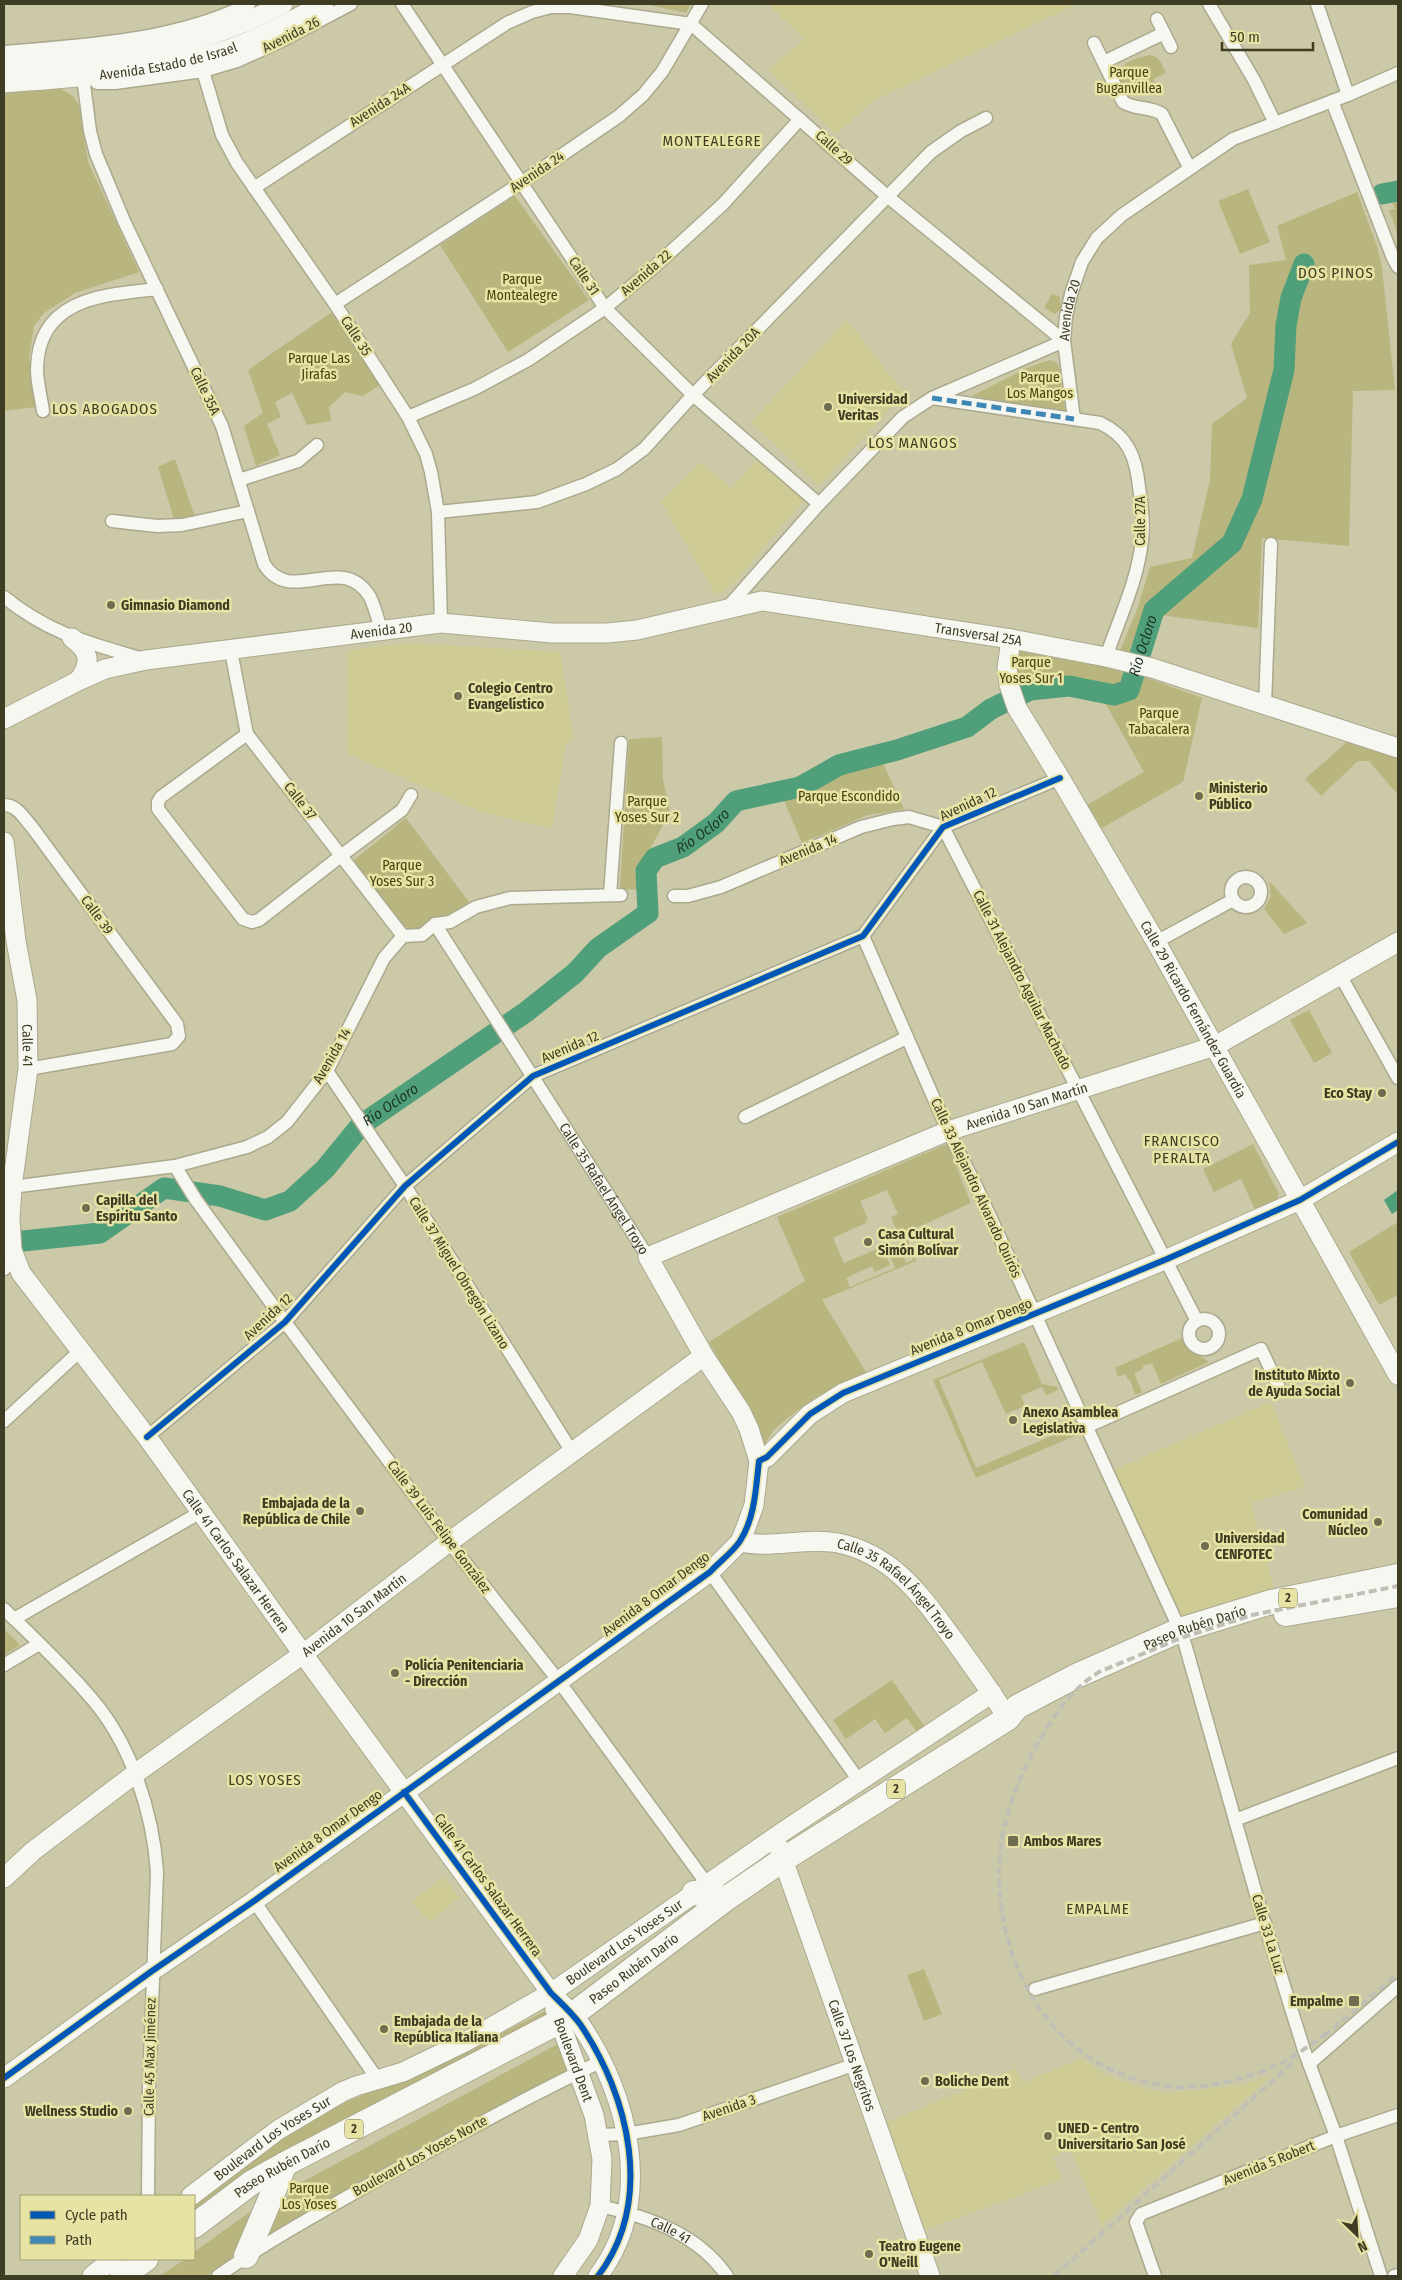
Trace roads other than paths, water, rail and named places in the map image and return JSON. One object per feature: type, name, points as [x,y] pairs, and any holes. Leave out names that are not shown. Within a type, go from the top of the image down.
[{"type":"highway","name":"Paseo Rubén Darío","points":[[195,2225],[251,2184],[285,2164],[566,2019],[727,1898],[784,1859],[1008,1718],[1025,1718],[1182,1637],[1271,1602],[1398,1576]]},
{"type":"highway","name":"Paseo Rubén Darío","points":[[1182,1637],[1231,1628],[1279,1615],[1398,1595]]},
{"type":"highway","points":[[700,1889],[727,1898]]},
{"type":"highway","points":[[246,2256],[285,2164]]},
{"type":"highway","points":[[122,2276],[145,2260]]},
{"type":"highway","points":[[143,2276],[155,2260]]},
{"type":"street","points":[[4,52],[149,36],[212,21],[249,4]]},
{"type":"street","name":"Avenida Estado de Israel","points":[[4,66],[130,54],[191,42],[228,31],[283,4]]},
{"type":"street","name":"Avenida Estado de Israel","points":[[4,83],[83,77],[161,67],[242,44],[324,4]]},
{"type":"street","name":"Avenida 26","points":[[83,77],[96,83],[115,83],[203,71],[237,61],[279,42],[351,4]]},
{"type":"street","name":"Calle 31","points":[[402,4],[441,65],[606,308],[694,395],[819,504]]},
{"type":"street","name":"Avenida 24","points":[[335,304],[521,183],[619,116],[643,95],[662,72],[702,4]]},
{"type":"street","points":[[1209,4],[1254,80],[1275,123]]},
{"type":"street","points":[[1318,4],[1348,95]]},
{"type":"street","name":"Avenida 24A","points":[[254,188],[506,24],[542,10],[570,7],[691,24]]},
{"type":"street","points":[[1157,19],[1171,47]]},
{"type":"street","name":"Calle 29","points":[[691,24],[888,196],[1064,342]]},
{"type":"street","points":[[1104,62],[1164,33]]},
{"type":"street","points":[[1094,42],[1124,102],[1133,107],[1157,111],[1162,114],[1190,167]]},
{"type":"street","name":"Calle 35","points":[[203,71],[222,135],[254,188],[335,304],[408,416],[431,472],[438,512],[442,623]]},
{"type":"street","name":"Avenida 20","points":[[4,719],[105,669],[146,660],[231,651],[442,623],[559,634],[607,633],[637,630],[727,608],[819,504],[903,417],[932,398],[1064,342],[1066,316],[1073,286],[1082,262],[1097,238],[1122,215],[1233,139],[1348,95],[1398,73]]},
{"type":"street","name":"Calle 35A","points":[[83,77],[90,130],[96,154],[124,221],[222,426],[264,564],[273,576],[287,582],[334,577],[352,580],[370,598],[381,630]]},
{"type":"street","points":[[1332,101],[1398,267]]},
{"type":"street","name":"Avenida 20A","points":[[438,512],[537,502],[586,484],[616,469],[644,449],[694,395],[931,152],[961,131],[986,118]]},
{"type":"street","name":"Avenida 22","points":[[408,416],[474,389],[528,360],[606,308],[723,204],[800,119]]},
{"type":"street","points":[[43,411],[37,370],[39,350],[49,328],[58,317],[76,304],[100,296],[157,289]]},
{"type":"street","points":[[1064,342],[1074,419]]},
{"type":"street","name":"Calle 27A","points":[[932,398],[1100,423],[1115,430],[1123,439],[1138,471],[1143,519],[1142,541],[1136,573],[1108,657]]},
{"type":"street","points":[[239,480],[298,461],[317,444]]},
{"type":"street","points":[[112,521],[157,526],[182,525],[248,511]]},
{"type":"street","points":[[1265,705],[1271,544]]},
{"type":"street","points":[[756,575],[756,589],[762,601]]},
{"type":"street","points":[[4,597],[48,628],[72,638],[146,660]]},
{"type":"street","name":"Transversal 25A","points":[[727,608],[762,601],[1011,639],[1108,657],[1152,668],[1398,748]]},
{"type":"street","points":[[72,638],[83,646],[87,657],[84,672],[78,681]]},
{"type":"street","name":"Calle 29 Ricardo Fernández Guardia","points":[[1011,639],[1007,668],[1009,685],[1016,708],[1060,778],[1156,942],[1396,1367]]},
{"type":"street","name":"Calle 37","points":[[231,651],[247,734],[403,936]]},
{"type":"street","points":[[247,734],[161,797],[158,802],[158,809],[243,919],[252,922],[259,920],[402,810],[411,795]]},
{"type":"street","points":[[403,936],[422,935],[435,924],[450,922],[476,907],[510,898],[615,895],[621,743]]},
{"type":"street","name":"Avenida 12","points":[[147,1436],[285,1322],[404,1186],[533,1076],[862,936],[943,827],[1060,778]]},
{"type":"street","name":"Calle 39","points":[[4,805],[9,805],[16,809],[32,827],[176,1024],[179,1036],[172,1044],[28,1069]]},
{"type":"street","name":"Avenida 14","points":[[674,896],[688,896],[721,887],[861,827],[908,817],[943,827]]},
{"type":"street","name":"Calle 31 Alejandro Aguilar Machado","points":[[943,827],[1167,1259],[1197,1321]]},
{"type":"street","name":"Calle 41","points":[[4,842],[16,941],[27,1000],[28,1069],[12,1187],[10,1259]]},
{"type":"street","points":[[1156,942],[1233,900]]},
{"type":"street","name":"Calle 35 Rafael Ángel Troyo","points":[[435,924],[648,1257],[704,1356],[741,1412],[749,1429],[759,1460]]},
{"type":"street","name":"Avenida 14","points":[[12,1187],[175,1166],[247,1147],[268,1137],[287,1122],[327,1071],[384,958],[403,936]]},
{"type":"street","name":"Calle 33 Alejandro Alvarado Quirós","points":[[862,936],[948,1131],[976,1186],[1182,1637]]},
{"type":"street","name":"Avenida 10 San Martín","points":[[648,1257],[948,1131],[1215,1046],[1398,942]]},
{"type":"street","points":[[1340,975],[1398,1078]]},
{"type":"street","points":[[745,1117],[906,1038]]},
{"type":"street","name":"Calle 37 Miguel Obregón Lizano","points":[[327,1071],[404,1186],[572,1452]]},
{"type":"street","name":"Avenida 8 Omar Dengo","points":[[4,2078],[152,1971],[254,1901],[710,1572],[740,1542],[754,1505],[759,1460],[768,1457],[810,1414],[843,1393],[1167,1259],[1300,1200],[1398,1142]]},
{"type":"street","name":"Calle 39 Luis Felipe González","points":[[175,1166],[196,1200],[285,1322],[449,1542],[558,1680],[700,1889]]},
{"type":"street","name":"Calle 41 Carlos Salazar Herrera","points":[[10,1259],[147,1436],[303,1654],[551,1993]]},
{"type":"street","points":[[1086,1427],[1261,1349],[1278,1384]]},
{"type":"street","points":[[4,1421],[80,1351]]},
{"type":"street","name":"Avenida 10 San Martín","points":[[4,1878],[34,1852],[136,1773],[303,1654],[449,1542],[704,1356]]},
{"type":"street","points":[[14,1619],[201,1512]]},
{"type":"street","name":"Calle 35 Rafael Ángel Troyo","points":[[740,1542],[754,1545],[814,1540],[839,1543],[863,1551],[886,1563],[908,1580],[924,1599],[1008,1718]]},
{"type":"street","points":[[710,1572],[860,1782]]},
{"type":"street","name":"Calle 45 Max Jiménez","points":[[4,1609],[93,1700],[136,1773],[156,1850],[157,1872],[152,1971],[148,2195]]},
{"type":"street","name":"Calle 33 La Luz","points":[[1182,1637],[1265,1923],[1309,2064],[1336,2136],[1381,2276]]},
{"type":"street","points":[[4,1665],[39,1644]]},
{"type":"street","name":"Boulevard Los Yoses Sur","points":[[192,2195],[278,2130],[342,2092],[403,2072],[465,2042],[551,1993],[779,1835],[992,1693]]},
{"type":"street","points":[[1235,1820],[1398,1758]]},
{"type":"street","name":"Calle 37 Los Negritos","points":[[779,1835],[779,1850],[784,1859],[930,2276]]},
{"type":"street","points":[[254,1901],[378,2080]]},
{"type":"street","points":[[1035,1989],[1265,1923]]},
{"type":"street","points":[[1309,2064],[1398,1986]]},
{"type":"street","name":"Boulevard Dent","points":[[551,1993],[566,2019],[602,2061],[620,2107],[630,2156],[631,2188],[627,2212],[614,2250],[598,2276]]},
{"type":"street","name":"Boulevard Dent","points":[[563,2276],[588,2240],[600,2206],[602,2167],[599,2136],[594,2115],[577,2073],[566,2019]]},
{"type":"street","name":"Boulevard Los Yoses Norte","points":[[218,2276],[246,2256],[495,2114],[602,2061]]},
{"type":"street","name":"Avenida 3","points":[[599,2136],[679,2126],[856,2064]]},
{"type":"street","name":"Avenida 5 Robert","points":[[1155,2276],[1136,2222],[1141,2214],[1336,2136],[1398,2115]]},
{"type":"street","name":"Calle 41","points":[[600,2206],[654,2221],[702,2248],[717,2262],[727,2276]]},
{"type":"street","points":[[92,2276],[112,2260]]},
{"type":"street","points":[[1394,2276],[1398,2275]]},
{"type":"waterway","name":"Río Ocloro","points":[[1382,194],[1398,191]]},
{"type":"waterway","name":"Río Ocloro","points":[[4,1243],[100,1233],[164,1188],[220,1196],[265,1210],[290,1201],[325,1169],[361,1125],[526,1012],[575,973],[598,948],[648,913],[646,871],[655,858],[683,847],[716,823],[736,801],[800,787],[839,765],[897,750],[967,727],[991,709],[1030,690],[1069,686],[1114,695],[1129,690],[1154,610],[1232,543],[1252,499],[1284,370],[1286,325],[1291,298],[1304,264]]},
{"type":"railway","points":[[1327,2033],[1287,2060],[1260,2072],[1228,2082],[1196,2087],[1166,2086],[1124,2075],[1088,2056],[1057,2030],[1033,1998],[1015,1961],[1004,1922],[999,1880],[1002,1838],[1017,1786],[1044,1732],[1077,1689],[1099,1672],[1181,1638],[1252,1615],[1398,1586]]},
{"type":"railway","points":[[1324,2036],[1398,1974]]},
{"type":"railway","points":[[1054,2276],[1297,2059]]},
{"type":"place","name":"Universidad Veritas","points":[[828,407]]},
{"type":"place","name":"Gimnasio Diamond","points":[[111,605]]},
{"type":"place","name":"Colegio Centro Evangelístico","points":[[458,696]]},
{"type":"place","name":"Ministerio Público","points":[[1199,796]]},
{"type":"place","name":"Eco Stay","points":[[1382,1093]]},
{"type":"place","name":"Capilla del Espíritu Santo","points":[[86,1208]]},
{"type":"place","name":"Casa Cultural Simón Bolívar","points":[[868,1242]]},
{"type":"place","name":"Instituto Mixto de Ayuda Social","points":[[1350,1383]]},
{"type":"place","name":"Anexo Asamblea Legislativa","points":[[1013,1420]]},
{"type":"place","name":"Embajada de la República de Chile","points":[[360,1511]]},
{"type":"place","name":"Comunidad Núcleo","points":[[1378,1522]]},
{"type":"place","name":"Universidad CENFOTEC","points":[[1205,1546]]},
{"type":"place","name":"Policía Penitenciaria - Dirección","points":[[395,1673]]},
{"type":"place","name":"Ambos Mares","points":[[1013,1841]]},
{"type":"place","name":"Empalme","points":[[1354,2001]]},
{"type":"place","name":"Embajada de la República Italiana","points":[[384,2029]]},
{"type":"place","name":"Boliche Dent","points":[[925,2081]]},
{"type":"place","name":"Wellness Studio","points":[[128,2111]]},
{"type":"place","name":"UNED - Centro Universitario San José","points":[[1048,2136]]},
{"type":"place","name":"Teatro Eugene O'Neill","points":[[869,2254]]},
{"type":"district","name":"MONTEALEGRE","points":[[712,141]]},
{"type":"district","name":"DOS PINOS","points":[[1336,273]]},
{"type":"district","name":"LOS ABOGADOS","points":[[105,409]]},
{"type":"district","name":"LOS MANGOS","points":[[913,443]]},
{"type":"district","name":"FRANCISCO PERALTA","points":[[1182,1150]]},
{"type":"district","name":"LOS YOSES","points":[[265,1780]]},
{"type":"district","name":"EMPALME","points":[[1098,1909]]},
{"type":"park label","name":"Parque Buganvillea","points":[[1129,80]]},
{"type":"park label","name":"Parque Montealegre","points":[[522,288]]},
{"type":"park label","name":"Parque Las Jirafas","points":[[319,366]]},
{"type":"park label","name":"Parque Los Mangos","points":[[1040,386]]},
{"type":"park label","name":"Parque Yoses Sur 1","points":[[1031,670]]},
{"type":"park label","name":"Parque Tabacalera","points":[[1159,722]]},
{"type":"park label","name":"Parque Escondido","points":[[849,796]]},
{"type":"park label","name":"Parque Yoses Sur 2","points":[[647,810]]},
{"type":"park label","name":"Parque Yoses Sur 3","points":[[402,874]]},
{"type":"park label","name":"Parque Los Yoses","points":[[309,2196]]}]
